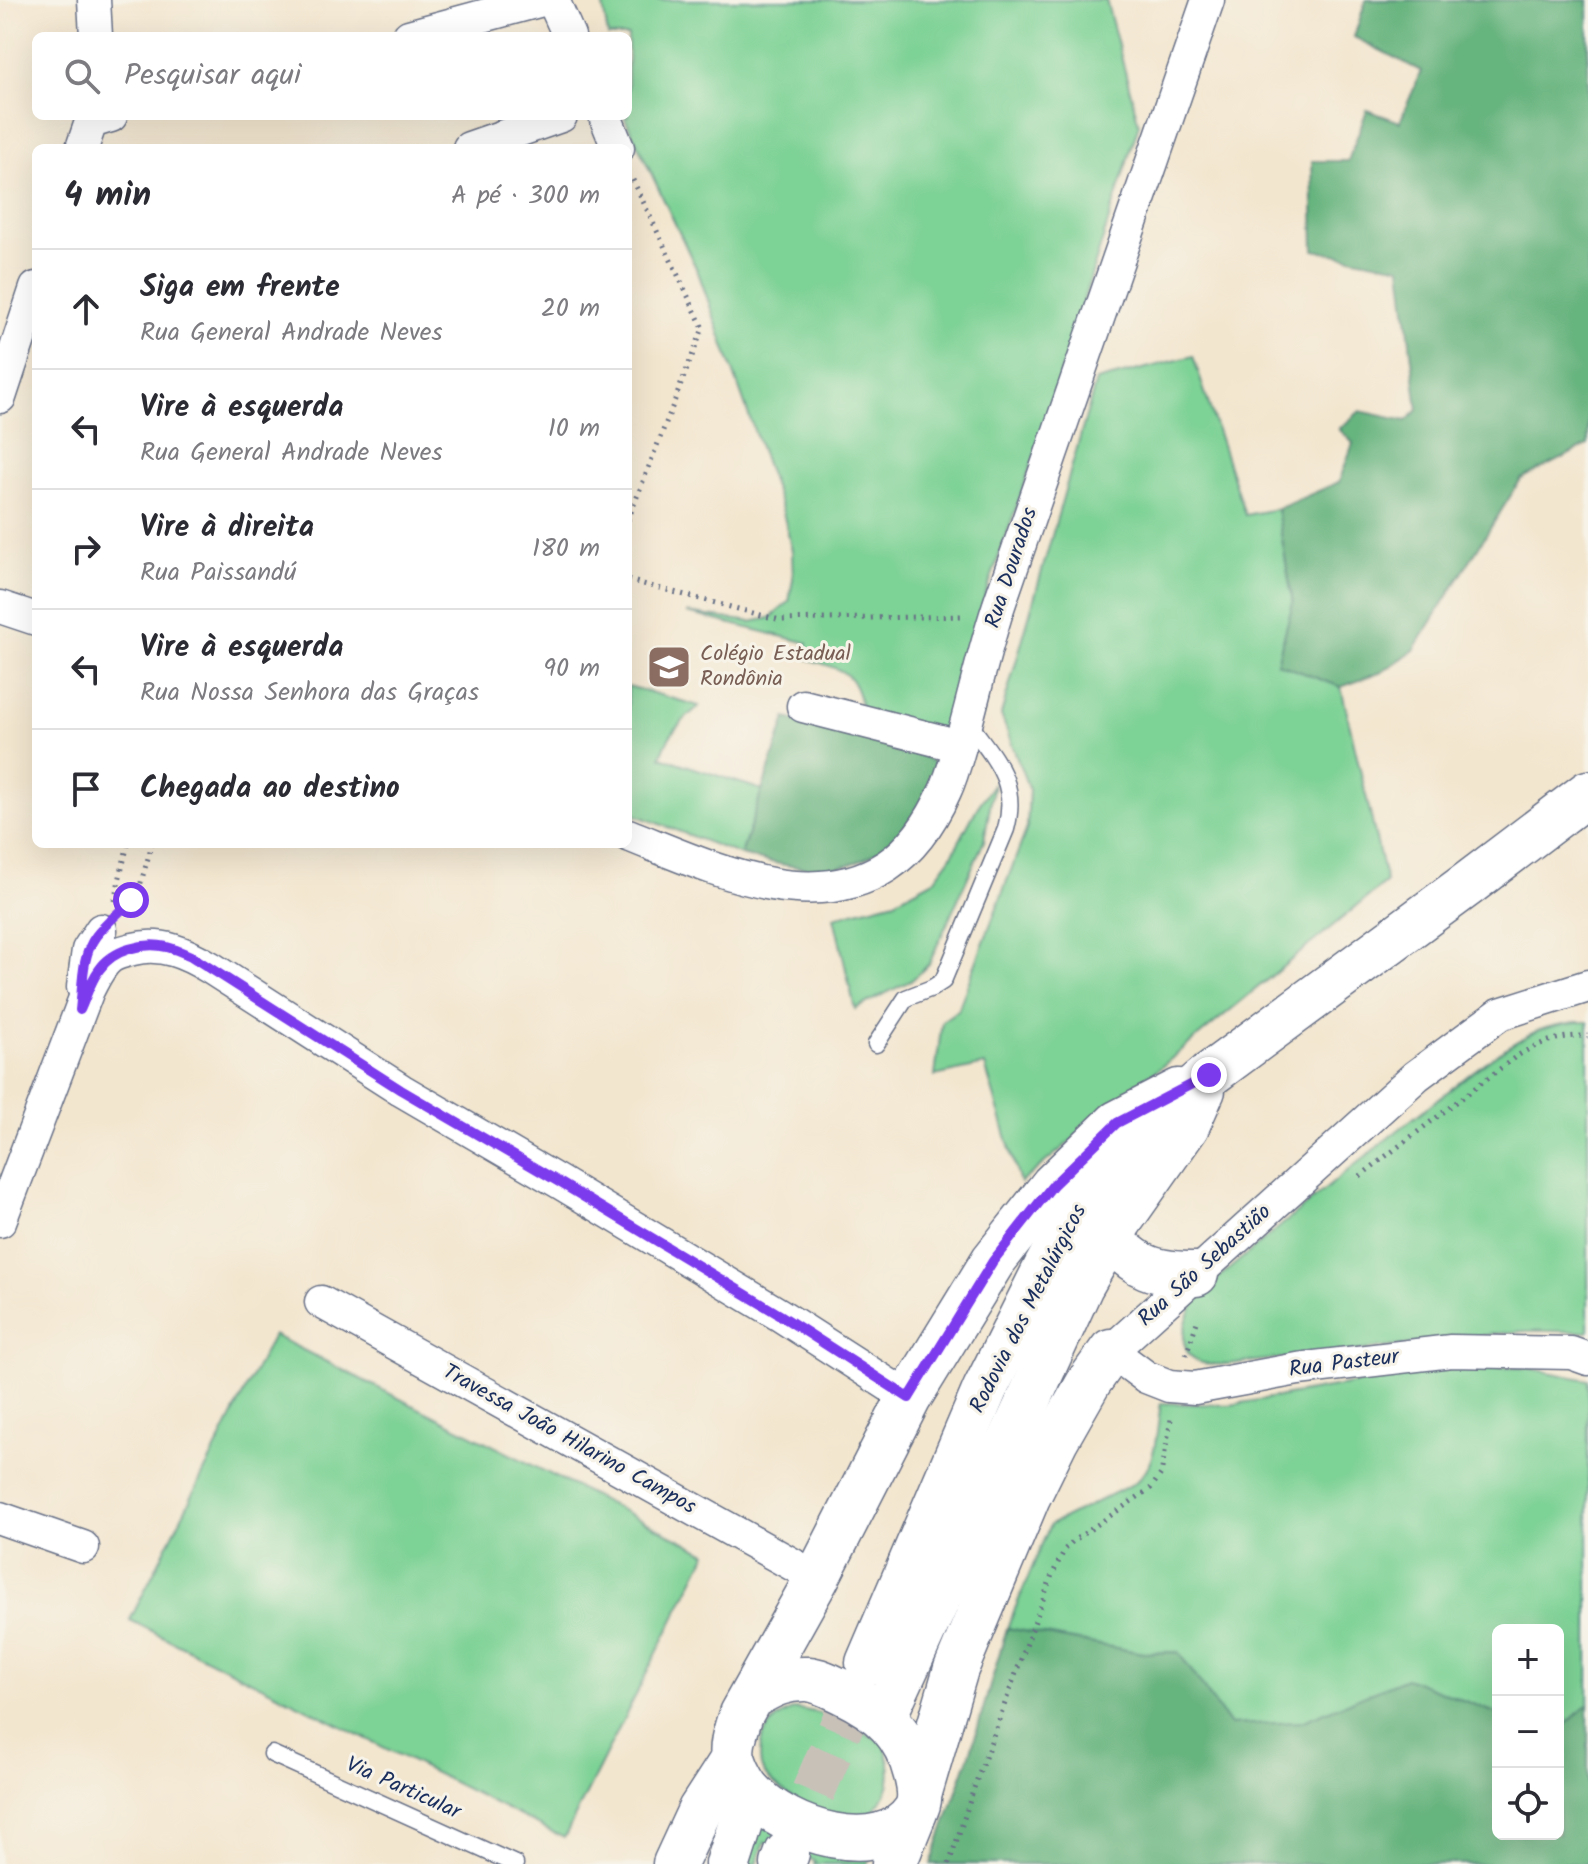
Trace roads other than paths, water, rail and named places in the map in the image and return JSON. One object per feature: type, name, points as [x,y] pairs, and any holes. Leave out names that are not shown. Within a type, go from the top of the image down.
[{"type":"main road","name":"Rodovia dos Metalúrgicos","points":[[868,1663],[985,1389],[1046,1267],[1089,1190],[1147,1128],[1209,1075],[1588,793]]},
{"type":"main road","points":[[889,1722],[1081,1286],[1109,1237],[1187,1126],[1209,1075]]},
{"type":"main road","points":[[728,1864],[742,1776],[735,1731],[741,1714],[817,1578],[909,1398],[993,1261],[1053,1185],[1117,1123],[1209,1075]]},
{"type":"main road","points":[[1109,1237],[1126,1255],[1147,1268],[1171,1274],[1196,1274]]},
{"type":"main road","name":"Rua São Sebastião","points":[[894,1864],[917,1802],[956,1669],[1028,1497],[1056,1440],[1089,1382],[1111,1351]]},
{"type":"main road","name":"Rua São Sebastião","points":[[889,1722],[956,1669]]},
{"type":"main road","points":[[742,1776],[788,1821],[823,1834],[873,1837],[895,1830],[917,1802],[915,1770],[906,1745],[889,1722],[857,1699],[812,1679],[773,1683],[751,1697]]},
{"type":"main road","points":[[675,1864],[700,1810],[742,1776]]},
{"type":"street","points":[[94,0],[96,32]]},
{"type":"street","points":[[424,32],[542,0]]},
{"type":"street","points":[[553,0],[567,32]]},
{"type":"street","name":"Rua Dourados","points":[[632,836],[732,874],[797,887],[822,888],[869,876],[905,852],[922,832],[945,791],[995,616],[1208,0]]},
{"type":"street","points":[[480,144],[550,120]]},
{"type":"street","points":[[607,120],[616,144]]},
{"type":"street","points":[[0,397],[32,300]]},
{"type":"street","points":[[0,607],[32,618]]},
{"type":"street","points":[[803,706],[964,733]]},
{"type":"street","points":[[80,1010],[88,950],[107,920]]},
{"type":"street","points":[[0,1221],[80,1010],[99,969],[110,957],[125,951],[147,945],[168,947],[201,962],[401,1090],[780,1315],[909,1398]]},
{"type":"street","name":"Rua São Sebastião","points":[[1111,1351],[1416,1076],[1500,1014],[1588,986]]},
{"type":"street","name":"Travessa João Hilarino Campos","points":[[321,1302],[817,1578]]},
{"type":"street","name":"Rua Pasteur","points":[[1111,1351],[1146,1377],[1169,1386],[1195,1388],[1298,1369],[1451,1351],[1571,1353],[1588,1359]]},
{"type":"street","points":[[0,1518],[83,1547]]},
{"type":"lane","points":[[876,1044],[906,998],[943,981],[1006,829],[1010,803],[1006,779],[1001,769],[964,733]]},
{"type":"lane","name":"Via Particular","points":[[272,1754],[515,1864]]},
{"type":"tunnel","points":[[787,1853],[868,1664]]},
{"type":"place","name":"Colégio Estadual Rondônia","points":[[669,667]]}]
